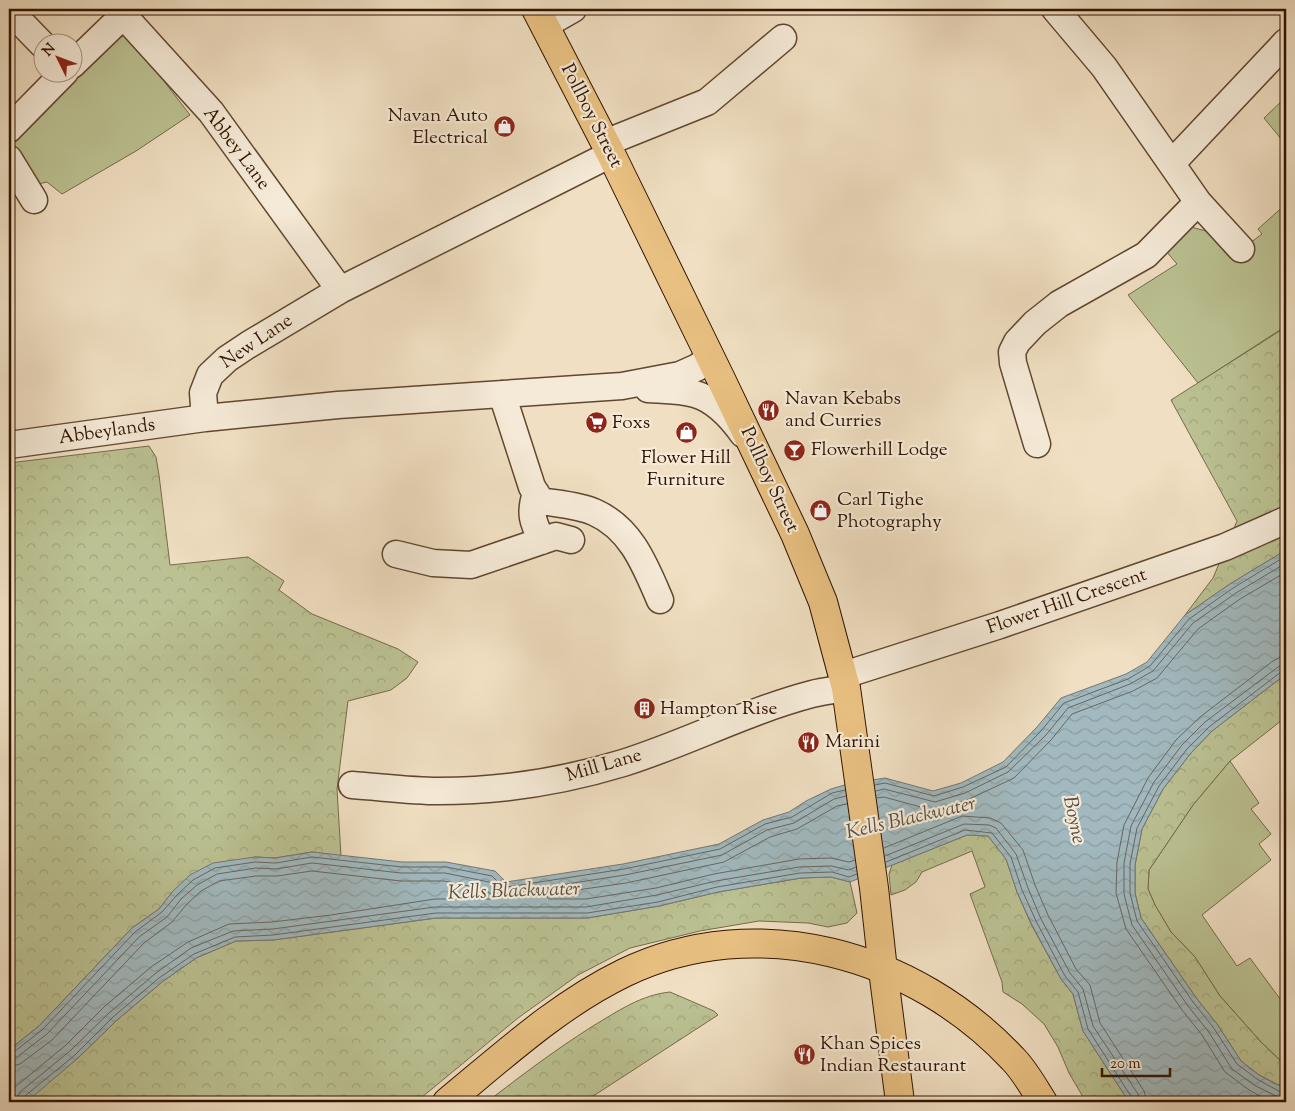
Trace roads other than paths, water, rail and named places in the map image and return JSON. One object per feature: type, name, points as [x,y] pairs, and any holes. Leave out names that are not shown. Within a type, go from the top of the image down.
[{"type":"main road","name":"Pollboy Street","points":[[540,17],[608,149],[796,534],[823,602],[845,681],[874,888],[882,970],[900,1102]]},
{"type":"main road","points":[[447,1102],[531,1034],[578,999],[623,973],[661,958],[707,948],[732,945],[778,944],[810,947],[832,953],[882,970],[943,999],[974,1022],[1015,1060],[1043,1102]]},
{"type":"street","points":[[540,17],[573,9]]},
{"type":"street","points":[[1055,9],[1104,67],[1198,202],[1241,249]]},
{"type":"street","points":[[9,10],[32,34]]},
{"type":"street","points":[[82,56],[126,12]]},
{"type":"street","name":"Abbey Lane","points":[[126,12],[211,112],[340,290]]},
{"type":"street","name":"New Lane","points":[[205,418],[204,393],[210,375],[227,359],[248,345],[340,290],[608,149],[707,102],[783,38]]},
{"type":"street","points":[[1172,163],[1286,42]]},
{"type":"street","points":[[9,129],[55,82]]},
{"type":"street","points":[[9,159],[34,200]]},
{"type":"street","points":[[1037,444],[1013,363],[1012,352],[1017,342],[1059,304],[1146,255],[1198,202]]},
{"type":"street","points":[[205,418],[338,405],[622,386],[680,375],[698,367],[710,357]]},
{"type":"street","points":[[622,386],[695,394],[712,401],[733,419],[755,450]]},
{"type":"street","points":[[502,394],[532,487],[541,501],[568,505],[594,512],[620,528],[642,558],[660,600]]},
{"type":"street","name":"Abbeylands","points":[[9,445],[205,418]]},
{"type":"street","points":[[536,493],[532,506],[532,520],[542,541]]},
{"type":"street","name":"Flower Hill Crescent","points":[[845,681],[1225,547],[1286,520]]},
{"type":"street","points":[[396,554],[432,563],[471,566],[556,536],[571,540]]},
{"type":"street","name":"Mill Lane","points":[[352,785],[438,791],[490,789],[560,779],[622,763],[845,681]]},
{"type":"water","points":[[1286,550],[1286,674],[1212,731],[1191,753],[1163,789],[1142,829],[1135,865],[1135,893],[1141,918],[1197,999],[1217,1024],[1241,1061],[1259,1075],[1286,1089],[1286,1102],[1129,1102],[1083,1031],[1073,994],[1061,979],[1031,923],[1017,892],[1006,859],[988,836],[967,835],[850,882],[831,877],[801,878],[587,918],[436,918],[273,940],[236,941],[196,958],[162,982],[30,1099],[25,1102],[9,1102],[9,1050],[39,1026],[132,928],[159,909],[173,891],[190,875],[213,863],[255,857],[275,858],[312,852],[402,862],[446,862],[495,871],[506,882],[623,864],[719,844],[763,820],[789,812],[831,789],[848,784],[885,778],[933,791],[961,783],[1003,762],[1037,727],[1061,698],[1126,674],[1147,662],[1185,615],[1230,584]]},
{"type":"place","name":"Navan Auto Electrical","points":[[504,127]]},
{"type":"place","name":"Navan Kebabs and Curries","points":[[769,410]]},
{"type":"place","name":"Foxs","points":[[596,423]]},
{"type":"place","name":"Flower Hill Furniture","points":[[686,432]]},
{"type":"place","name":"Flowerhill Lodge","points":[[795,450]]},
{"type":"place","name":"Carl Tighe Photography","points":[[821,511]]},
{"type":"place","name":"Hampton Rise","points":[[644,709]]},
{"type":"place","name":"Marini","points":[[809,742]]},
{"type":"place","name":"Khan Spices Indian Restaurant","points":[[804,1055]]},
{"type":"water label","name":"Kells Blackwater","points":[[911,819]]},
{"type":"water label","name":"Boyne","points":[[1073,820]]},
{"type":"water label","name":"Kells Blackwater","points":[[514,892]]}]
